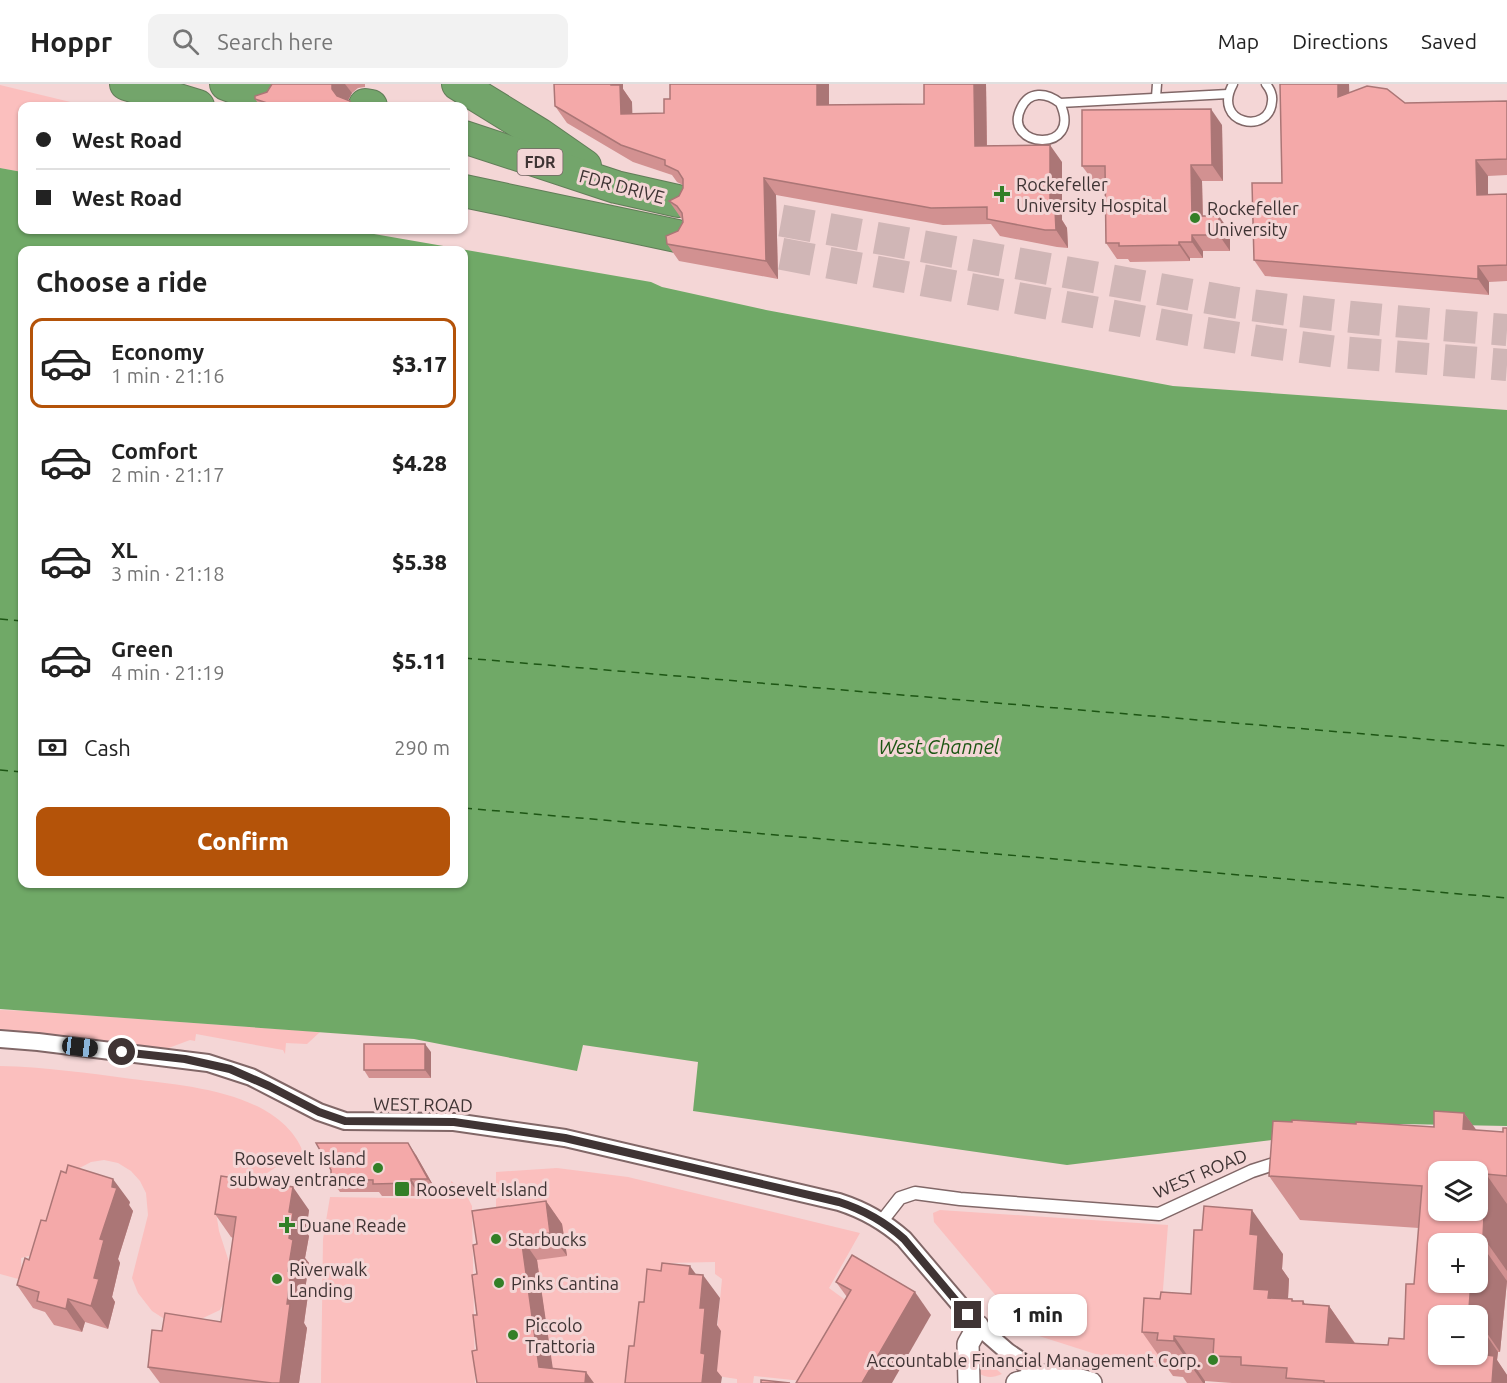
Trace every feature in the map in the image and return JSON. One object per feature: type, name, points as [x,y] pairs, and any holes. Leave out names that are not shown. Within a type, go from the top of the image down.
[{"type":"highway","points":[[126,84],[185,102]]},
{"type":"highway","points":[[226,84],[271,101]]},
{"type":"highway","points":[[458,84],[539,134],[616,187]]},
{"type":"highway","name":"FDR DRIVE","points":[[468,138],[616,187],[678,201]]},
{"type":"highway","points":[[468,175],[544,207]]},
{"type":"highway","name":"FDR DRIVE","points":[[468,192],[677,236]]},
{"type":"street","name":"WEST ROAD","points":[[0,1039],[208,1063],[251,1077],[319,1112],[345,1121],[454,1122],[565,1138],[839,1202],[882,1221],[904,1239],[978,1326],[1008,1352],[1042,1375]]},
{"type":"street","name":"WEST ROAD","points":[[882,1221],[900,1198],[915,1193],[960,1199],[1159,1214],[1252,1171],[1296,1157]]},
{"type":"street","points":[[969,1383],[968,1344],[978,1326]]},
{"type":"street","points":[[1017,1383],[1054,1373],[1091,1383]]},
{"type":"lane","points":[[1156,97],[1157,84]]},
{"type":"lane","points":[[1233,84],[1227,103],[1237,118],[1245,122],[1259,120],[1265,116],[1272,104],[1270,88],[1266,84]]},
{"type":"lane","points":[[1060,103],[1065,114],[1064,125],[1058,135],[1047,141],[1036,141],[1025,135],[1019,125],[1018,113],[1024,102],[1032,96],[1042,94],[1052,96],[1060,103],[1228,94]]},
{"type":"shaded area","points":[[0,85],[70,102],[18,102],[18,171],[0,168]]},
{"type":"shaded area","points":[[0,1010],[320,1032],[307,1044],[286,1043],[285,1054],[283,1050],[196,1034],[195,1041],[190,1040],[166,1049],[48,1035],[0,1032]]},
{"type":"shaded area","points":[[0,1066],[180,1085],[232,1096],[277,1118],[294,1135],[305,1157],[278,1166],[264,1175],[245,1179],[230,1187],[216,1212],[219,1231],[231,1268],[227,1297],[220,1310],[203,1318],[185,1322],[166,1320],[152,1311],[138,1293],[132,1278],[148,1215],[146,1193],[140,1181],[131,1171],[118,1163],[104,1160],[91,1162],[74,1171],[41,1244],[29,1256],[21,1258],[22,1280],[0,1274]]},
{"type":"shaded area","points":[[557,1168],[628,1177],[860,1233],[829,1288],[852,1305],[821,1383],[754,1376],[753,1383],[737,1383],[737,1379],[717,1376],[717,1331],[722,1279],[715,1274],[715,1262],[667,1263],[644,1383],[555,1383],[496,1209],[496,1172]]},
{"type":"shaded area","points":[[451,1181],[465,1192],[472,1206],[475,1383],[321,1383],[323,1239],[330,1197],[450,1199]]},
{"type":"shaded area","points":[[940,1210],[1168,1225],[1157,1367],[1130,1365],[1039,1336],[1018,1322],[934,1222],[933,1213]]},
{"type":"shaded area","points":[[976,1352],[1002,1374],[990,1377],[978,1373]]},
{"type":"water","name":"West Channel","points":[[0,168],[18,171],[18,234],[374,234],[443,246],[18,246],[18,888],[468,888],[468,250],[651,282],[662,287],[766,310],[1173,386],[1507,410],[1507,1126],[1403,1124],[1067,1165],[693,1111],[698,1062],[583,1045],[577,1071],[414,1039],[0,1009]]},
{"type":"building","points":[[272,84],[332,84],[332,89],[337,96],[350,102],[264,102],[255,99],[255,96],[267,92]]},
{"type":"building","points":[[554,84],[620,85],[621,114],[664,113],[664,99],[670,99],[670,84],[817,84],[817,105],[924,104],[924,84],[974,84],[975,146],[1050,145],[1050,211],[1055,210],[1056,230],[987,219],[987,207],[931,208],[764,178],[766,261],[667,244],[666,236],[678,231],[683,222],[682,213],[669,201],[679,196],[683,188],[683,179],[678,171],[665,165],[665,160],[621,145],[555,106]]},
{"type":"building","points":[[1280,84],[1338,84],[1338,97],[1367,86],[1387,89],[1405,103],[1507,101],[1507,159],[1476,160],[1477,195],[1507,194],[1507,265],[1478,266],[1478,279],[1254,260],[1252,183],[1282,183]]},
{"type":"building","points":[[1211,109],[1212,165],[1191,165],[1192,216],[1219,216],[1219,235],[1192,235],[1192,242],[1179,242],[1179,245],[1119,246],[1119,243],[1106,243],[1105,166],[1082,166],[1082,110]]},
{"type":"building","points":[[364,1044],[425,1044],[425,1070],[364,1070]]},
{"type":"building","points":[[1434,1111],[1464,1113],[1463,1129],[1503,1132],[1503,1128],[1507,1128],[1507,1176],[1488,1174],[1488,1161],[1428,1161],[1428,1221],[1484,1221],[1483,1233],[1428,1233],[1428,1293],[1470,1293],[1469,1305],[1428,1305],[1428,1365],[1488,1365],[1488,1355],[1494,1356],[1492,1383],[1324,1383],[1324,1381],[1286,1378],[1287,1368],[1241,1365],[1241,1357],[1213,1356],[1214,1339],[1174,1336],[1174,1341],[1157,1340],[1158,1333],[1142,1332],[1144,1298],[1160,1299],[1161,1292],[1191,1294],[1194,1230],[1202,1230],[1204,1206],[1252,1210],[1250,1234],[1258,1235],[1254,1289],[1269,1290],[1268,1298],[1292,1299],[1292,1301],[1303,1301],[1303,1304],[1329,1306],[1326,1342],[1388,1345],[1389,1338],[1404,1339],[1406,1284],[1414,1284],[1422,1186],[1269,1176],[1273,1121],[1356,1124],[1356,1122],[1434,1127]]},
{"type":"building","name":"Roosevelt Island subway entrance","points":[[316,1143],[408,1143],[428,1179],[411,1179],[411,1183],[373,1184],[373,1180],[331,1179],[331,1170]]},
{"type":"building","points":[[68,1165],[113,1179],[112,1187],[117,1188],[100,1239],[104,1240],[94,1278],[99,1279],[91,1306],[68,1299],[66,1309],[37,1301],[39,1292],[17,1285],[25,1258],[29,1260],[41,1220],[46,1221],[61,1171],[66,1173]]},
{"type":"building","name":"Riverwalk Landing","points":[[221,1176],[293,1187],[289,1212],[293,1213],[289,1238],[293,1240],[288,1271],[291,1271],[287,1304],[290,1304],[280,1383],[148,1367],[152,1330],[162,1331],[165,1313],[221,1322],[236,1217],[215,1214]]},
{"type":"building","points":[[546,1201],[550,1233],[521,1237],[539,1367],[586,1372],[585,1383],[477,1383],[472,1351],[477,1350],[473,1315],[477,1315],[472,1275],[477,1274],[473,1245],[477,1244],[472,1211]]},
{"type":"building","points":[[852,1255],[915,1292],[862,1383],[796,1383],[851,1290],[836,1282]]},
{"type":"building","points":[[662,1263],[690,1266],[689,1274],[703,1275],[700,1308],[705,1308],[701,1353],[705,1354],[702,1383],[625,1383],[629,1346],[634,1346],[639,1302],[644,1302],[647,1269],[661,1271]]},
{"type":"building","points":[[761,1380],[790,1383],[761,1383]]},
{"type":"ferry route","points":[[0,619],[18,621]]},
{"type":"ferry route","points":[[468,658],[1507,746]]},
{"type":"ferry route","points":[[0,770],[18,772]]},
{"type":"ferry route","points":[[468,808],[1507,898]]},
{"type":"tunnel","points":[[734,212],[1231,302],[1334,315],[1507,330]]},
{"type":"tunnel","points":[[734,245],[1189,330],[1271,343],[1338,352],[1507,365]]},
{"type":"place","name":"Rockefeller University Hospital","points":[[1002,194]]},
{"type":"place","name":"Rockefeller University","points":[[1195,218]]},
{"type":"place","name":"Roosevelt Island subway entrance","points":[[378,1168]]},
{"type":"place","name":"Roosevelt Island","points":[[402,1189]]},
{"type":"place","name":"Duane Reade","points":[[287,1225]]},
{"type":"place","name":"Starbucks","points":[[496,1239]]},
{"type":"place","name":"Riverwalk Landing","points":[[277,1279]]},
{"type":"place","name":"Pinks Cantina","points":[[499,1283]]},
{"type":"place","name":"Piccolo Trattoria","points":[[513,1335]]},
{"type":"place","name":"Accountable Financial Management Corp.","points":[[1213,1360]]},
{"type":"route","points":[[122,1052],[185,1059],[230,1069],[251,1077],[331,1118],[345,1121],[454,1122],[565,1138],[839,1202],[868,1214],[893,1229],[968,1315]]}]
